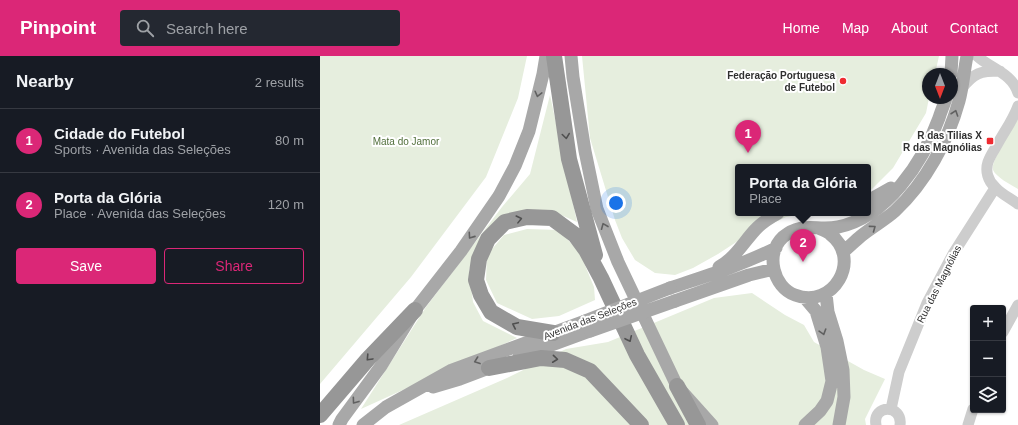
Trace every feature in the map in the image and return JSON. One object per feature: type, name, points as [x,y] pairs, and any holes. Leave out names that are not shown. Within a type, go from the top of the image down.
[{"type":"highway","points":[[554,56],[569,159],[601,278]]},
{"type":"highway","points":[[552,333],[517,327],[491,312],[481,295],[476,280],[479,259],[488,239],[505,222],[527,217],[552,218],[575,235],[586,250],[601,278],[637,355],[677,425]]},
{"type":"highway","points":[[320,415],[368,359],[416,310]]},
{"type":"highway","points":[[490,368],[540,358],[565,360],[590,371],[641,425]]},
{"type":"highway","points":[[677,386],[698,425]]},
{"type":"main road","points":[[339,425],[381,366],[416,310],[461,251],[499,196],[515,166],[529,131],[546,56]]},
{"type":"main road","points":[[571,56],[585,151],[597,209],[618,262],[677,386],[712,425]]},
{"type":"main road","points":[[951,68],[952,56]]},
{"type":"main road","points":[[843,252],[860,237],[895,211],[928,171],[955,114],[962,88],[966,56]]},
{"type":"main road","name":"Avenida das Seleções","points":[[871,212],[890,197],[920,158],[928,143],[944,104]]},
{"type":"main road","points":[[871,200],[903,181]]},
{"type":"main road","points":[[702,277],[722,266],[737,253],[763,222],[773,216]]},
{"type":"main road","name":"Avenida das Seleções","points":[[406,396],[490,368],[588,326],[670,288],[761,256],[776,248],[789,232],[799,228],[836,227],[846,225],[865,216]]},
{"type":"main road","points":[[776,248],[773,258],[774,269],[778,280],[784,289],[794,295],[805,298],[826,294],[835,286],[842,276],[844,264],[843,252],[838,242],[830,234],[819,228]]},
{"type":"main road","name":"Avenida das Seleções","points":[[363,425],[386,407],[452,370],[552,333],[588,326],[674,301],[749,275],[774,269]]},
{"type":"main road","points":[[826,294],[828,312],[837,341],[843,370],[844,397],[839,425]]},
{"type":"main road","points":[[805,298],[816,311],[828,347],[832,381],[827,401],[820,411],[805,425]]},
{"type":"street","points":[[977,56],[1008,76],[1016,87],[1018,93]]},
{"type":"street","points":[[962,88],[969,79],[977,74],[988,71],[1000,71]]},
{"type":"street","points":[[1018,106],[1015,115],[991,154],[986,170],[987,177],[995,188],[1018,204]]},
{"type":"street","name":"Rua das Magnólias","points":[[890,409],[899,372],[927,303],[953,254],[995,188]]},
{"type":"street","points":[[1006,327],[1018,305]]},
{"type":"street","points":[[876,425],[875,419],[879,412],[890,409],[898,414],[900,418],[900,425]]},
{"type":"street","points":[[968,425],[972,413]]},
{"type":"green space","name":"Mata do Jamor","points":[[320,56],[527,56],[518,98],[486,177],[411,277],[320,384]]},
{"type":"green space","points":[[582,56],[939,56],[936,68],[922,68],[922,104],[928,104],[926,113],[893,168],[871,190],[871,164],[735,164],[735,216],[792,216],[786,217],[744,237],[693,268],[675,275],[655,273],[635,260],[622,238],[590,138]]},
{"type":"green space","points":[[550,95],[577,222],[552,211],[504,215],[482,234],[469,270],[473,302],[483,321],[517,338],[361,409],[426,307],[502,207],[530,174]]},
{"type":"green space","points":[[1018,119],[1018,189],[1000,178],[993,170],[993,166],[998,152]]},
{"type":"green space","points":[[527,229],[559,230],[580,253],[594,287],[595,300],[559,316],[532,319],[497,303],[486,280],[487,255],[504,235]]},
{"type":"green space","points":[[752,293],[785,315],[804,325],[814,342],[864,370],[885,379],[865,419],[866,425],[399,425],[507,378],[566,349],[608,342],[714,298]]},
{"type":"place","name":"Federação Portuguesa de Futebol","points":[[843,81]]},
{"type":"place","name":"R das Tilias X R das Magnólias","points":[[990,141]]},
{"type":"place","name":"Cidade do Futebol","points":[[748,153]]},
{"type":"place","name":"Porta da Glória","points":[[803,262]]}]
